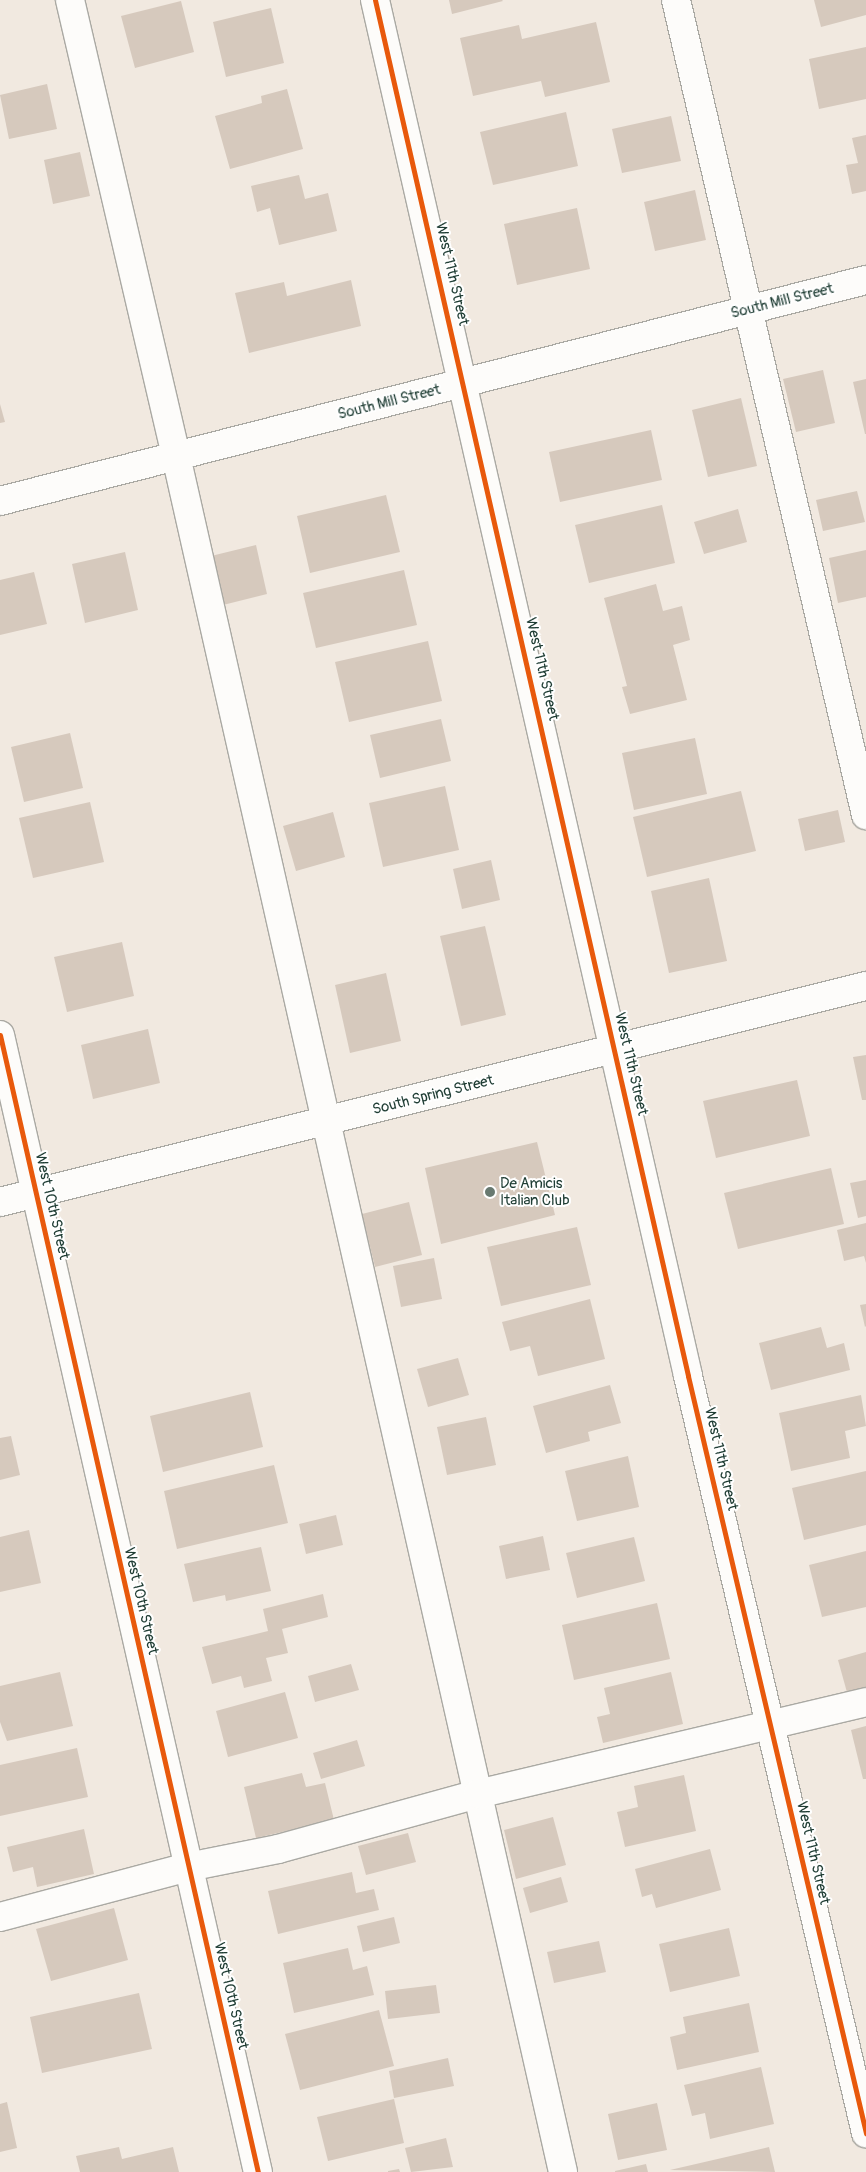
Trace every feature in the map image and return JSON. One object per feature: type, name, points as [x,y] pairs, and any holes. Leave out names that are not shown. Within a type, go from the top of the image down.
[{"type":"street","points":[[70,0],[176,456],[563,2172]]},
{"type":"street","name":"West 11th Street","points":[[375,0],[771,1727],[866,2133]]},
{"type":"street","points":[[676,0],[866,815]]},
{"type":"street","name":"South Mill Street","points":[[0,501],[866,280]]},
{"type":"street","name":"South Spring Street","points":[[0,1202],[616,1050],[866,986]]},
{"type":"street","name":"West 10th Street","points":[[0,1035],[258,2172]]},
{"type":"street","points":[[0,1917],[188,1867],[278,1849],[478,1794],[771,1727],[866,1702]]},
{"type":"building","points":[[449,0],[502,0],[503,1],[452,14]]},
{"type":"building","points":[[814,0],[866,0],[866,15],[821,27]]},
{"type":"building","points":[[181,1],[194,52],[135,68],[121,16]]},
{"type":"building","points":[[271,8],[284,63],[226,77],[213,22]]},
{"type":"building","points":[[596,22],[610,82],[545,97],[541,81],[473,96],[460,38],[519,25],[522,39]]},
{"type":"building","points":[[866,47],[866,99],[819,109],[809,59]]},
{"type":"building","points":[[47,84],[57,129],[9,139],[0,95]]},
{"type":"building","points":[[287,89],[303,149],[230,169],[215,116],[262,103],[261,96]]},
{"type":"building","points":[[566,112],[578,166],[493,185],[480,132]]},
{"type":"building","points":[[671,116],[681,161],[622,173],[612,129]]},
{"type":"building","points":[[866,135],[866,191],[852,194],[846,165],[858,163],[852,138]]},
{"type":"building","points":[[80,152],[90,196],[53,204],[44,160]]},
{"type":"building","points":[[299,175],[305,199],[328,193],[337,231],[279,245],[270,208],[257,212],[251,186]]},
{"type":"building","points":[[695,190],[706,240],[655,251],[644,202]]},
{"type":"building","points":[[577,208],[590,269],[517,285],[504,224]]},
{"type":"building","points":[[351,280],[361,326],[249,353],[235,293],[284,282],[287,296]]},
{"type":"building","points":[[823,370],[835,423],[796,432],[783,379]]},
{"type":"building","points":[[866,379],[866,434],[865,434],[853,382]]},
{"type":"building","points":[[741,398],[757,466],[708,477],[692,410]]},
{"type":"building","points":[[0,404],[5,422],[0,423]]},
{"type":"building","points":[[651,430],[662,480],[560,502],[549,452]]},
{"type":"building","points":[[857,491],[865,522],[823,531],[816,500]]},
{"type":"building","points":[[386,495],[400,552],[310,573],[297,516]]},
{"type":"building","points":[[662,505],[675,563],[589,583],[575,525]]},
{"type":"building","points":[[738,509],[747,542],[704,554],[694,522]]},
{"type":"building","points":[[256,545],[267,594],[219,606],[207,557]]},
{"type":"building","points":[[866,550],[866,597],[838,603],[829,558]]},
{"type":"building","points":[[125,552],[138,610],[85,623],[72,564]]},
{"type":"building","points":[[404,570],[417,625],[316,648],[303,593]]},
{"type":"building","points":[[34,572],[47,624],[0,635],[0,580]]},
{"type":"building","points":[[656,584],[663,611],[682,606],[690,640],[673,645],[687,700],[630,714],[622,687],[627,686],[604,598]]},
{"type":"building","points":[[428,641],[442,701],[349,722],[335,662]]},
{"type":"building","points":[[441,719],[451,761],[380,778],[370,735]]},
{"type":"building","points":[[70,733],[83,788],[24,802],[11,747]]},
{"type":"building","points":[[695,738],[707,794],[634,810],[622,753]]},
{"type":"building","points":[[445,786],[459,850],[383,867],[369,803]]},
{"type":"building","points":[[741,791],[756,851],[647,877],[633,817]]},
{"type":"building","points":[[90,802],[104,862],[33,878],[19,818]]},
{"type":"building","points":[[838,810],[845,842],[805,851],[798,819]]},
{"type":"building","points":[[333,812],[345,857],[296,871],[283,826]]},
{"type":"building","points":[[491,860],[500,900],[462,909],[453,869]]},
{"type":"building","points":[[709,878],[727,961],[669,973],[651,891]]},
{"type":"building","points":[[485,926],[506,1015],[461,1026],[440,936]]},
{"type":"building","points":[[122,942],[134,996],[67,1012],[54,957]]},
{"type":"building","points":[[386,973],[401,1041],[350,1053],[335,985]]},
{"type":"building","points":[[148,1029],[160,1083],[93,1099],[81,1045]]},
{"type":"building","points":[[866,1055],[866,1100],[862,1100],[853,1057]]},
{"type":"building","points":[[797,1080],[810,1136],[716,1158],[703,1101]]},
{"type":"building","name":"De Amicis Italian Club","points":[[537,1142],[555,1215],[441,1244],[425,1168]]},
{"type":"building","points":[[831,1168],[844,1224],[738,1249],[724,1193]]},
{"type":"building","points":[[866,1180],[866,1216],[858,1218],[850,1183]]},
{"type":"building","points":[[409,1202],[422,1255],[375,1267],[362,1214]]},
{"type":"building","points":[[866,1223],[866,1263],[864,1256],[844,1261],[837,1230]]},
{"type":"building","points":[[577,1227],[591,1285],[501,1306],[487,1247]]},
{"type":"building","points":[[434,1258],[442,1299],[401,1307],[393,1266]]},
{"type":"building","points":[[590,1299],[605,1359],[538,1376],[530,1346],[510,1351],[502,1322]]},
{"type":"building","points":[[866,1304],[866,1326],[865,1327],[860,1305]]},
{"type":"building","points":[[821,1327],[827,1348],[844,1343],[850,1370],[771,1390],[759,1343]]},
{"type":"building","points":[[458,1358],[469,1395],[428,1407],[417,1369]]},
{"type":"building","points":[[610,1385],[621,1423],[588,1432],[590,1441],[546,1453],[533,1406]]},
{"type":"building","points":[[250,1392],[263,1447],[163,1472],[150,1416]]},
{"type":"building","points":[[861,1395],[866,1426],[845,1431],[850,1458],[791,1471],[779,1413]]},
{"type":"building","points":[[486,1417],[496,1465],[447,1475],[437,1427]]},
{"type":"building","points":[[11,1436],[20,1475],[0,1480],[0,1438]]},
{"type":"building","points":[[628,1456],[639,1507],[577,1521],[565,1471]]},
{"type":"building","points":[[274,1465],[288,1523],[177,1549],[164,1491]]},
{"type":"building","points":[[866,1471],[866,1525],[804,1540],[792,1488]]},
{"type":"building","points":[[336,1515],[343,1545],[306,1554],[299,1524]]},
{"type":"building","points":[[29,1530],[41,1583],[0,1592],[0,1537]]},
{"type":"building","points":[[543,1536],[550,1570],[506,1579],[499,1546]]},
{"type":"building","points":[[634,1537],[645,1581],[577,1598],[566,1553]]},
{"type":"building","points":[[261,1547],[271,1591],[226,1601],[225,1595],[193,1602],[184,1564]]},
{"type":"building","points":[[866,1551],[866,1607],[822,1617],[809,1565]]},
{"type":"building","points":[[323,1594],[328,1617],[282,1629],[288,1653],[266,1658],[272,1681],[244,1688],[241,1676],[212,1684],[202,1647],[268,1631],[263,1609]]},
{"type":"building","points":[[657,1603],[670,1659],[574,1680],[562,1625]]},
{"type":"building","points":[[866,1652],[866,1691],[848,1696],[838,1660]]},
{"type":"building","points":[[351,1664],[359,1690],[315,1702],[308,1676]]},
{"type":"building","points":[[60,1672],[73,1726],[7,1741],[0,1722],[0,1686]]},
{"type":"building","points":[[671,1672],[683,1724],[603,1743],[597,1717],[610,1714],[604,1688]]},
{"type":"building","points":[[285,1692],[298,1738],[228,1757],[216,1711]]},
{"type":"building","points":[[866,1726],[866,1779],[863,1779],[851,1730]]},
{"type":"building","points":[[357,1740],[365,1766],[321,1779],[313,1753]]},
{"type":"building","points":[[77,1748],[88,1797],[0,1816],[0,1765]]},
{"type":"building","points":[[302,1773],[306,1787],[325,1783],[334,1820],[256,1838],[244,1787]]},
{"type":"building","points":[[684,1775],[696,1831],[625,1847],[617,1812],[638,1807],[634,1786]]},
{"type":"building","points":[[553,1817],[566,1865],[516,1879],[504,1830]]},
{"type":"building","points":[[84,1829],[94,1874],[37,1887],[33,1867],[13,1872],[7,1847]]},
{"type":"building","points":[[408,1833],[416,1862],[366,1875],[358,1846]]},
{"type":"building","points":[[710,1849],[721,1890],[656,1908],[652,1894],[642,1897],[635,1869]]},
{"type":"building","points":[[352,1872],[356,1893],[374,1889],[379,1910],[278,1934],[268,1891]]},
{"type":"building","points":[[561,1877],[568,1902],[530,1913],[523,1888]]},
{"type":"building","points":[[114,1908],[128,1960],[51,1981],[36,1929]]},
{"type":"building","points":[[394,1917],[400,1943],[363,1952],[357,1926]]},
{"type":"building","points":[[729,1928],[740,1976],[670,1992],[659,1944]]},
{"type":"building","points":[[599,1941],[606,1972],[554,1983],[547,1952]]},
{"type":"building","points":[[348,1948],[353,1970],[367,1966],[374,1995],[294,2013],[283,1963]]},
{"type":"building","points":[[436,1985],[440,2013],[388,2019],[385,1991]]},
{"type":"building","points":[[139,1993],[152,2049],[42,2073],[30,2017]]},
{"type":"building","points":[[749,2003],[759,2052],[677,2070],[670,2037],[686,2033],[683,2017]]},
{"type":"building","points":[[379,2010],[394,2066],[300,2090],[285,2034]]},
{"type":"building","points":[[448,2058],[454,2086],[394,2098],[389,2071]]},
{"type":"building","points":[[761,2067],[774,2124],[710,2139],[705,2113],[692,2116],[684,2085]]},
{"type":"building","points":[[394,2099],[404,2143],[328,2161],[317,2117]]},
{"type":"building","points":[[7,2102],[17,2148],[0,2152],[0,2104]]},
{"type":"building","points":[[657,2103],[667,2150],[618,2160],[608,2114]]},
{"type":"building","points":[[446,2138],[453,2167],[411,2172],[405,2148]]},
{"type":"building","points":[[119,2147],[122,2159],[173,2147],[179,2172],[80,2172],[76,2156]]},
{"type":"building","points":[[769,2147],[775,2172],[670,2170]]},
{"type":"building","points":[[646,2164],[648,2172],[615,2172],[615,2171]]},
{"type":"building","points":[[399,2169],[400,2172],[388,2172],[388,2171]]},
{"type":"cycle path","points":[[375,0],[688,1376],[866,2133]]},
{"type":"cycle path","points":[[0,1035],[258,2172]]},
{"type":"place","name":"De Amicis Italian Club","points":[[490,1192]]}]
